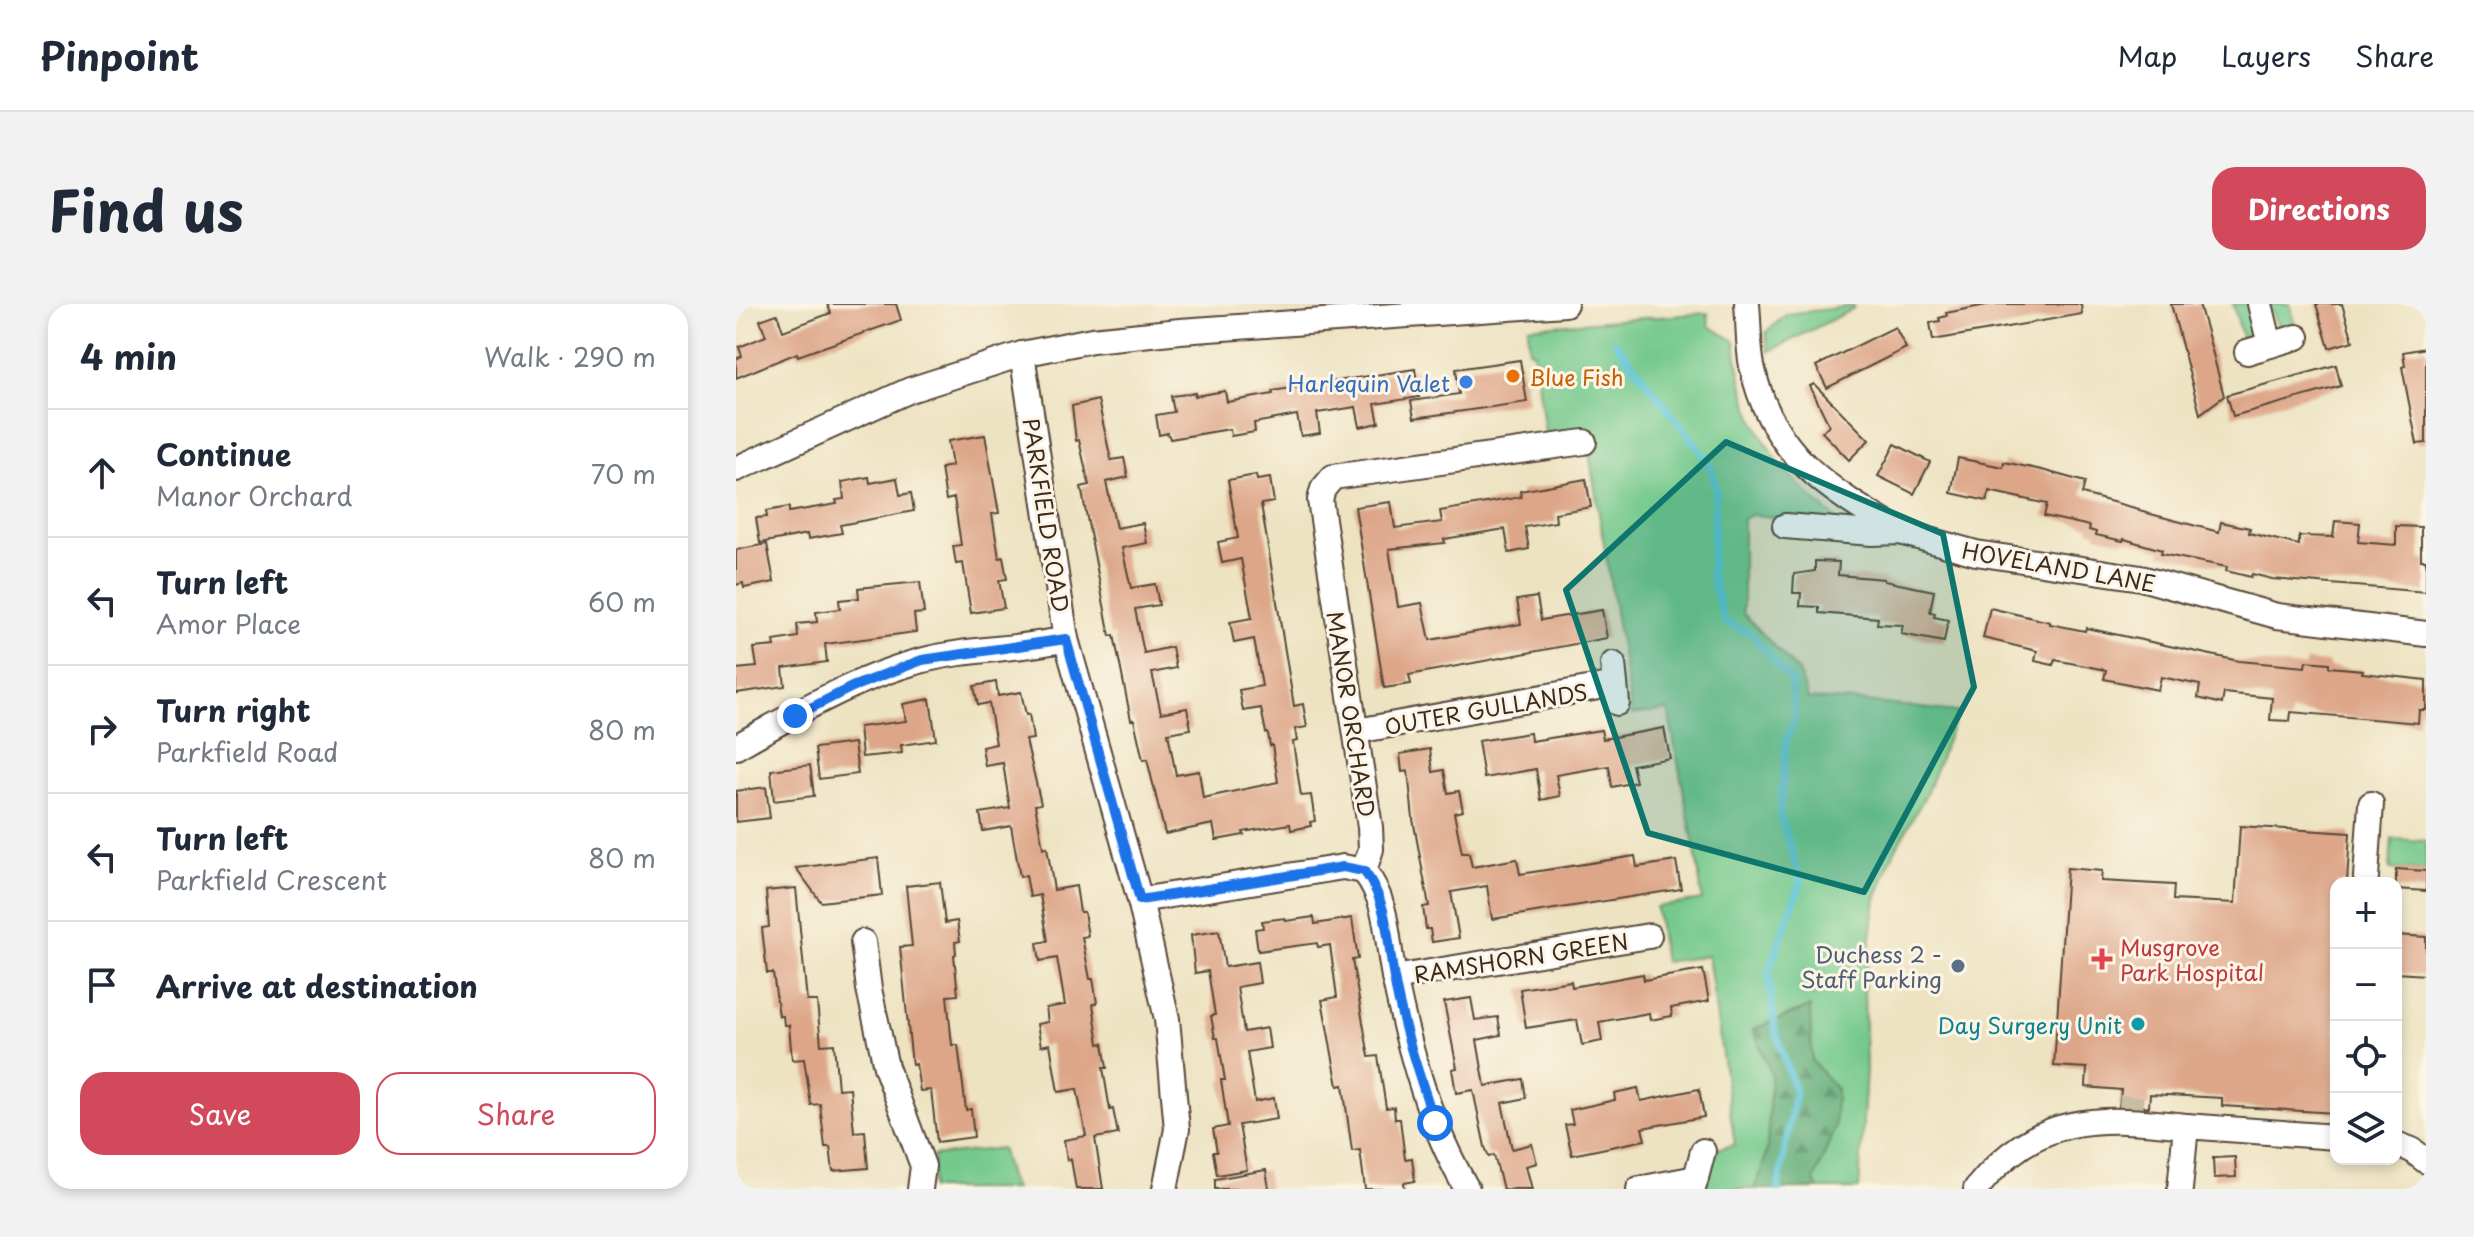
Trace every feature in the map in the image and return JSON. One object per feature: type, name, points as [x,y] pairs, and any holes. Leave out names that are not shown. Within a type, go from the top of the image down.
[{"type":"street","points":[[737,467],[910,390],[1022,354],[1092,340],[1565,304]]},
{"type":"street","points":[[1747,304],[1753,368],[1763,400],[1785,445],[1823,483],[1900,532]]},
{"type":"street","points":[[2260,304],[2259,348],[2297,337]]},
{"type":"street","name":"PARKFIELD ROAD","points":[[1022,354],[1066,639],[1140,900],[1167,1019],[1177,1129],[1165,1189]]},
{"type":"street","name":"MANOR ORCHARD","points":[[1364,871],[1371,849],[1357,731],[1320,500],[1323,489],[1333,477],[1584,442]]},
{"type":"street","name":"HOVELAND LANE","points":[[1785,526],[1872,533],[1900,532],[1976,553],[2141,578],[2277,616],[2426,634]]},
{"type":"street","points":[[736,747],[890,670],[922,660],[1066,639]]},
{"type":"street","name":"OUTER GULLANDS","points":[[1357,731],[1615,684]]},
{"type":"street","points":[[2366,877],[2371,804]]},
{"type":"street","points":[[1140,900],[1343,867],[1364,871],[1384,906],[1394,978],[1414,1062],[1435,1123],[1467,1189]]},
{"type":"street","name":"RAMSHORN GREEN","points":[[1394,978],[1649,936]]},
{"type":"street","points":[[863,941],[869,989],[886,1067],[923,1166],[920,1189]]},
{"type":"street","points":[[2082,1121],[2083,1115],[2091,1107],[2119,1107]]},
{"type":"street","points":[[1976,1189],[1992,1170],[2039,1137],[2055,1128],[2082,1121],[2154,1116],[2186,1126],[2253,1119],[2303,1122],[2330,1134]]},
{"type":"street","points":[[2180,1189],[2186,1126]]},
{"type":"street","points":[[2402,1146],[2426,1161]]},
{"type":"street","points":[[1639,1189],[1694,1184],[1703,1151]]},
{"type":"highlighted area","points":[[1726,442],[1943,534],[1974,687],[1864,892],[1648,833],[1566,590]]},
{"type":"green space","points":[[2233,304],[2251,304],[2257,327],[2244,343]]},
{"type":"green space","points":[[2269,304],[2290,304],[2296,331],[2278,324]]},
{"type":"green space","points":[[1854,306],[1768,352],[1766,332],[1787,314]]},
{"type":"green space","points":[[1708,313],[1709,326],[1735,341],[1746,397],[1767,444],[1799,485],[1842,523],[1751,515],[1743,519],[1743,613],[1799,672],[1808,699],[1958,712],[1926,794],[1894,852],[1876,899],[1864,988],[1866,1070],[1859,1189],[1706,1189],[1711,1150],[1735,1145],[1708,956],[1664,962],[1656,907],[1702,900],[1668,710],[1632,715],[1586,434],[1546,440],[1534,352],[1529,350],[1528,327]]},
{"type":"green space","points":[[2392,839],[2426,841],[2426,871],[2390,869]]},
{"type":"green space","points":[[1810,1007],[1812,1061],[1836,1088],[1835,1127],[1814,1181],[1819,1189],[1754,1189],[1767,1149],[1771,1074],[1753,1029]]},
{"type":"green space","points":[[1001,1148],[1015,1189],[931,1189],[933,1156]]},
{"type":"building","points":[[827,304],[896,304],[901,320],[798,356],[797,353],[736,378],[736,359],[742,356],[739,347],[766,336],[760,320],[777,314],[783,331],[831,313]]},
{"type":"building","points":[[1991,304],[2081,304],[2082,314],[1933,340],[1930,323],[1940,321],[1939,318],[1947,316],[1946,313]]},
{"type":"building","points":[[2171,304],[2199,304],[2209,339],[2224,396],[2200,414]]},
{"type":"building","points":[[2316,304],[2342,304],[2353,341],[2329,348]]},
{"type":"building","points":[[1895,327],[1906,348],[1827,388],[1816,366]]},
{"type":"building","points":[[2426,348],[2426,443],[2417,444],[2402,367],[2405,366],[2403,352]]},
{"type":"building","points":[[1520,360],[1527,402],[1414,418],[1411,401],[1459,394],[1456,369]]},
{"type":"building","points":[[2336,365],[2341,386],[2233,416],[2227,395]]},
{"type":"building","points":[[1415,369],[1419,397],[1375,404],[1379,423],[1360,427],[1356,407],[1317,413],[1320,433],[1301,436],[1297,415],[1254,423],[1255,432],[1231,436],[1230,429],[1170,439],[1168,433],[1159,435],[1156,415],[1174,412],[1171,396],[1225,391],[1227,402],[1273,394],[1272,391]]},
{"type":"building","points":[[1814,384],[1869,440],[1849,460],[1822,432],[1829,425],[1810,386]]},
{"type":"building","points":[[1098,400],[1111,460],[1124,458],[1128,477],[1106,482],[1116,528],[1143,523],[1147,543],[1122,548],[1131,588],[1155,584],[1159,605],[1135,609],[1144,653],[1172,647],[1176,668],[1152,673],[1161,713],[1187,708],[1191,729],[1168,733],[1176,775],[1199,771],[1203,798],[1278,782],[1272,745],[1261,708],[1243,711],[1239,690],[1262,686],[1254,639],[1234,643],[1230,622],[1252,618],[1241,559],[1222,563],[1218,542],[1238,538],[1228,480],[1256,475],[1257,480],[1270,478],[1274,502],[1261,504],[1294,706],[1303,704],[1307,727],[1295,729],[1297,741],[1293,742],[1301,796],[1311,795],[1315,821],[1310,822],[1311,826],[1291,830],[1290,824],[1216,840],[1213,824],[1165,834],[1147,759],[1143,760],[1134,720],[1131,720],[1114,635],[1110,636],[1081,487],[1089,485],[1079,440],[1076,441],[1072,406]]},
{"type":"building","points":[[985,435],[999,513],[992,514],[999,558],[1003,557],[1007,579],[999,580],[1004,608],[971,613],[963,563],[956,564],[953,546],[961,545],[954,498],[946,500],[941,468],[952,466],[948,441]]},
{"type":"building","points":[[1895,444],[1930,462],[1914,494],[1878,476]]},
{"type":"building","points":[[1958,458],[2003,467],[2004,462],[2042,470],[2085,482],[2082,494],[2139,511],[2219,532],[2221,522],[2250,528],[2249,533],[2299,545],[2299,536],[2333,537],[2335,521],[2360,523],[2358,542],[2396,545],[2396,526],[2421,527],[2421,560],[2426,560],[2426,592],[2272,579],[2252,574],[2251,577],[2226,571],[2227,567],[2161,554],[2162,550],[2096,535],[2096,532],[2089,530],[2090,526],[2044,516],[2047,504],[1989,491],[1987,501],[1951,493]]},
{"type":"building","points":[[869,477],[870,483],[897,478],[900,495],[911,493],[914,511],[840,525],[842,533],[808,539],[807,534],[760,543],[756,518],[767,517],[766,511],[789,507],[789,512],[837,504],[836,500],[844,499],[842,482]]},
{"type":"building","points":[[1586,479],[1591,507],[1555,513],[1556,522],[1525,527],[1529,549],[1509,553],[1505,529],[1444,539],[1445,543],[1389,549],[1398,607],[1422,603],[1430,640],[1521,624],[1517,600],[1537,597],[1541,620],[1602,610],[1607,638],[1409,675],[1411,684],[1384,688],[1355,507],[1391,502],[1395,528],[1442,522],[1440,511],[1521,497],[1520,491]]},
{"type":"building","points":[[767,544],[774,582],[744,588],[743,583],[736,585],[736,550]]},
{"type":"building","points":[[1815,561],[1839,562],[1838,575],[1884,579],[1934,591],[1930,612],[1935,613],[1934,617],[1948,620],[1944,642],[1901,634],[1903,625],[1877,624],[1878,618],[1819,613],[1819,607],[1800,606],[1801,593],[1793,593],[1794,574],[1815,571]]},
{"type":"building","points":[[920,582],[924,613],[914,614],[916,632],[825,644],[827,662],[783,668],[785,686],[736,693],[736,669],[757,667],[754,648],[775,646],[774,641],[798,637],[797,624],[817,622],[816,612],[840,609],[839,600],[859,598],[858,588]]},
{"type":"building","points":[[1990,608],[2050,624],[2085,631],[2086,628],[2239,661],[2305,667],[2306,661],[2329,663],[2329,667],[2363,670],[2362,673],[2426,680],[2426,710],[2419,710],[2418,723],[2291,712],[2290,721],[2270,720],[2272,698],[2224,693],[2222,704],[2198,698],[2200,685],[2161,677],[2158,690],[2104,679],[2106,670],[2055,660],[2053,665],[2035,661],[2037,651],[1983,638]]},
{"type":"building","points":[[996,682],[998,696],[1021,692],[1026,715],[1029,714],[1033,739],[1026,740],[1041,804],[1035,805],[1043,848],[1047,847],[1054,890],[1076,886],[1080,912],[1084,912],[1088,936],[1082,937],[1097,1003],[1093,1004],[1099,1044],[1103,1043],[1107,1068],[1103,1068],[1110,1110],[1113,1109],[1118,1134],[1095,1138],[1103,1189],[1076,1189],[1064,1140],[1086,1136],[1077,1089],[1058,1092],[1050,1044],[1041,1046],[1037,1024],[1048,1022],[1046,1008],[1065,1005],[1057,958],[1040,961],[1037,943],[1048,941],[1040,895],[1030,897],[1026,875],[1020,877],[1011,826],[983,831],[980,813],[1010,808],[1003,763],[985,766],[982,747],[996,744],[989,703],[978,705],[974,686]]},
{"type":"building","points":[[930,699],[936,740],[901,745],[902,753],[862,757],[859,727],[906,721],[903,704]]},
{"type":"building","points":[[1664,728],[1670,758],[1632,765],[1636,782],[1612,787],[1609,766],[1556,775],[1560,796],[1541,800],[1536,769],[1484,778],[1478,741],[1530,733],[1531,741],[1601,730],[1603,739]]},
{"type":"building","points":[[854,743],[858,774],[819,779],[815,748]]},
{"type":"building","points":[[1430,749],[1433,772],[1444,770],[1448,793],[1459,791],[1463,811],[1454,813],[1462,853],[1469,853],[1472,867],[1517,859],[1520,874],[1635,856],[1637,867],[1676,861],[1681,889],[1492,919],[1487,886],[1451,892],[1459,938],[1432,942],[1430,929],[1426,929],[1423,907],[1429,906],[1413,819],[1408,771],[1402,772],[1400,754]]},
{"type":"building","points":[[810,765],[814,796],[774,801],[771,770]]},
{"type":"building","points":[[766,787],[770,818],[736,822],[736,791]]},
{"type":"building","points":[[2240,826],[2350,833],[2347,877],[2330,877],[2330,1113],[2222,1106],[2222,1098],[2150,1094],[2149,1107],[2119,1106],[2121,1090],[2086,1087],[2087,1068],[2054,1066],[2067,868],[2102,871],[2101,881],[2174,885],[2173,900],[2235,903]]},
{"type":"building","points":[[878,858],[882,895],[821,902],[796,868]]},
{"type":"building","points":[[2396,869],[2426,871],[2426,891],[2402,889],[2402,877],[2396,877]]},
{"type":"building","points":[[940,882],[945,923],[957,921],[960,941],[955,942],[954,955],[958,995],[947,996],[952,1045],[958,1045],[966,1110],[971,1109],[974,1137],[937,1142],[931,1090],[920,1091],[916,1064],[912,1065],[900,947],[912,946],[906,886]]},
{"type":"building","points":[[796,888],[807,1001],[817,1001],[821,1045],[834,1044],[838,1089],[850,1088],[854,1132],[865,1131],[868,1168],[833,1171],[830,1147],[825,1147],[820,1104],[811,1105],[804,1059],[792,1060],[789,1025],[784,1025],[783,1016],[779,1016],[773,973],[767,973],[762,928],[769,927],[766,891]]},
{"type":"building","points":[[1314,917],[1315,924],[1352,918],[1358,959],[1352,960],[1369,1057],[1378,1056],[1386,1108],[1394,1107],[1395,1119],[1400,1119],[1405,1159],[1412,1158],[1415,1181],[1404,1183],[1405,1189],[1365,1189],[1360,1150],[1352,1151],[1343,1085],[1338,1086],[1322,1000],[1337,997],[1330,945],[1318,947],[1317,943],[1258,951],[1255,929],[1263,928],[1262,921]]},
{"type":"building","points":[[1219,931],[1225,967],[1257,962],[1260,983],[1237,987],[1244,1032],[1267,1028],[1270,1048],[1247,1052],[1255,1102],[1274,1098],[1277,1119],[1239,1125],[1247,1170],[1217,1175],[1213,1129],[1228,1126],[1221,1080],[1225,1080],[1211,1016],[1215,1015],[1208,971],[1195,973],[1191,935]]},
{"type":"building","points":[[2402,935],[2426,937],[2426,975],[2402,973]]},
{"type":"building","points":[[1703,970],[1709,1001],[1671,1008],[1672,1016],[1650,1020],[1649,1013],[1599,1022],[1602,1041],[1582,1045],[1577,1020],[1526,1028],[1520,989],[1571,981],[1572,987],[1643,974],[1644,980]]},
{"type":"building","points":[[1471,998],[1475,1020],[1498,1017],[1501,1035],[1477,1040],[1485,1086],[1523,1079],[1526,1098],[1502,1103],[1512,1149],[1532,1144],[1537,1163],[1526,1166],[1532,1189],[1503,1189],[1494,1155],[1489,1157],[1485,1147],[1473,1090],[1456,1093],[1452,1069],[1457,1068],[1444,1002]]},
{"type":"building","points":[[1638,1088],[1641,1101],[1699,1089],[1704,1117],[1642,1128],[1645,1140],[1572,1155],[1565,1125],[1573,1124],[1570,1110],[1615,1100],[1614,1093]]},
{"type":"building","points":[[2235,1157],[2236,1177],[2214,1178],[2213,1158]]},
{"type":"building","points":[[1266,1170],[1269,1189],[1215,1189],[1215,1179]]},
{"type":"waterway","points":[[1615,342],[1697,446],[1712,470],[1716,490],[1711,574],[1724,621],[1751,634],[1791,681],[1795,716],[1786,742],[1780,814],[1801,883],[1768,973],[1775,1029],[1795,1092],[1778,1189]]},
{"type":"tunnel","points":[[2119,1107],[2149,1109]]},
{"type":"place","name":"Blue Fish","points":[[1513,376]]},
{"type":"place","name":"Harlequin Valet","points":[[1466,382]]},
{"type":"place","name":"Musgrove Park Hospital","points":[[2102,959]]},
{"type":"place","name":"Duchess 2 - Staff Parking","points":[[1958,966]]},
{"type":"place","name":"Day Surgery Unit","points":[[2138,1024]]},
{"type":"route","points":[[795,716],[890,670],[922,660],[1066,639],[1140,900],[1343,867],[1364,871],[1384,906],[1394,978],[1414,1062],[1435,1123]]}]
